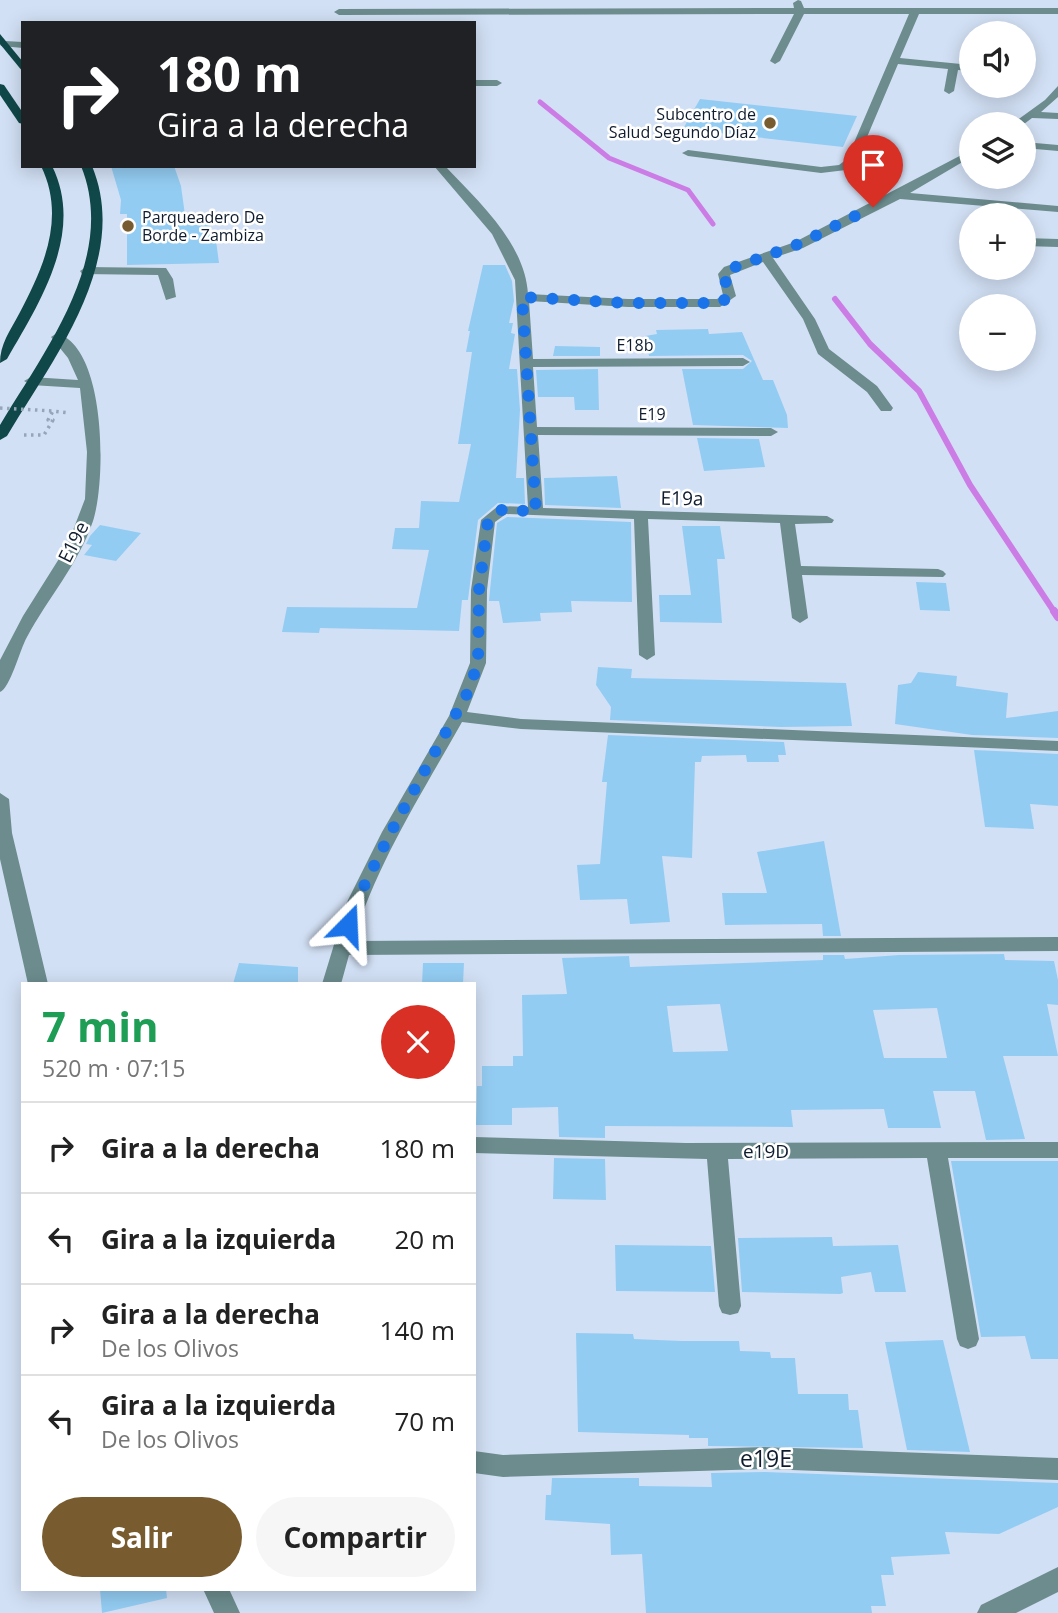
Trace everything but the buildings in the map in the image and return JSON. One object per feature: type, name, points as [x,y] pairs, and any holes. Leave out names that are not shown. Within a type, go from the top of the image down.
[{"type":"main road","points":[[3,41],[21,66]]},
{"type":"main road","points":[[0,88],[21,118]]},
{"type":"main road","points":[[0,359],[25,317],[49,263],[58,228],[57,192],[47,168]]},
{"type":"main road","points":[[0,436],[57,337],[86,271],[98,217],[94,185],[87,168]]},
{"type":"street","points":[[329,0],[339,17],[579,11],[1058,11]]},
{"type":"street","points":[[576,0],[579,11]]},
{"type":"street","points":[[678,0],[681,11]]},
{"type":"street","points":[[775,61],[800,12],[797,0]]},
{"type":"street","points":[[924,0],[929,12]]},
{"type":"street","points":[[688,153],[821,170],[842,167],[852,161],[915,12]]},
{"type":"street","points":[[3,41],[21,45]]},
{"type":"street","points":[[896,61],[959,67]]},
{"type":"street","points":[[949,91],[954,66]]},
{"type":"street","points":[[476,83],[497,83]]},
{"type":"street","points":[[1034,112],[1058,89]]},
{"type":"street","points":[[1036,116],[1058,116]]},
{"type":"street","points":[[1036,146],[1058,148]]},
{"type":"street","points":[[522,297],[615,302],[720,303],[730,296],[725,280],[727,270],[799,244],[898,195],[959,160]]},
{"type":"street","points":[[441,168],[479,209],[514,260],[522,297],[528,363],[536,512]]},
{"type":"street","points":[[898,195],[1058,209]]},
{"type":"street","points":[[1036,242],[1058,243]]},
{"type":"street","points":[[765,255],[809,319],[823,351],[872,389],[886,408]]},
{"type":"street","points":[[86,271],[162,271],[167,279],[170,297]]},
{"type":"street","name":"E19e","points":[[0,687],[11,653],[79,534],[92,500],[94,446],[87,384],[76,357],[57,337]]},
{"type":"street","name":"E18b","points":[[528,363],[743,362]]},
{"type":"street","points":[[31,382],[87,384]]},
{"type":"street","name":"E19","points":[[533,431],[771,432]]},
{"type":"street","name":"E19a","points":[[332,982],[356,902],[457,716],[478,663],[479,590],[488,520],[503,509],[641,517],[827,520]]},
{"type":"street","points":[[641,517],[647,655]]},
{"type":"street","points":[[787,520],[800,618]]},
{"type":"street","points":[[794,570],[938,574]]},
{"type":"street","points":[[457,716],[535,724],[1058,746]]},
{"type":"street","points":[[0,799],[3,833],[38,982]]},
{"type":"street","points":[[341,948],[1058,944]]},
{"type":"street","name":"e19D","points":[[476,1145],[717,1152],[1058,1150]]},
{"type":"street","points":[[936,1150],[968,1339]]},
{"type":"street","points":[[717,1152],[730,1306]]},
{"type":"street","name":"e19E","points":[[476,1462],[503,1466],[765,1458],[1058,1469]]},
{"type":"street","points":[[990,1613],[1058,1579]]},
{"type":"street","points":[[217,1591],[227,1613]]},
{"type":"path","points":[[0,408],[70,412]]},
{"type":"path","points":[[44,435],[53,421],[48,420],[53,411]]},
{"type":"waterway","points":[[540,102],[609,158],[688,190],[713,224]]},
{"type":"waterway","points":[[835,299],[870,344],[919,391],[970,485],[1055,613]]},
{"type":"waterway","points":[[1054,611],[1058,617]]},
{"type":"place","name":"Subcentro de Salud Segundo Díaz","points":[[770,123]]},
{"type":"place","name":"Parqueadero De Borde - Zambiza","points":[[128,226]]},
{"type":"route","points":[[348,925],[356,902],[391,832],[468,692],[478,663],[479,590],[488,520],[503,509],[536,512],[533,431],[522,297],[628,303],[720,303],[728,300],[730,296],[724,274],[727,270],[799,244],[873,207]]}]
